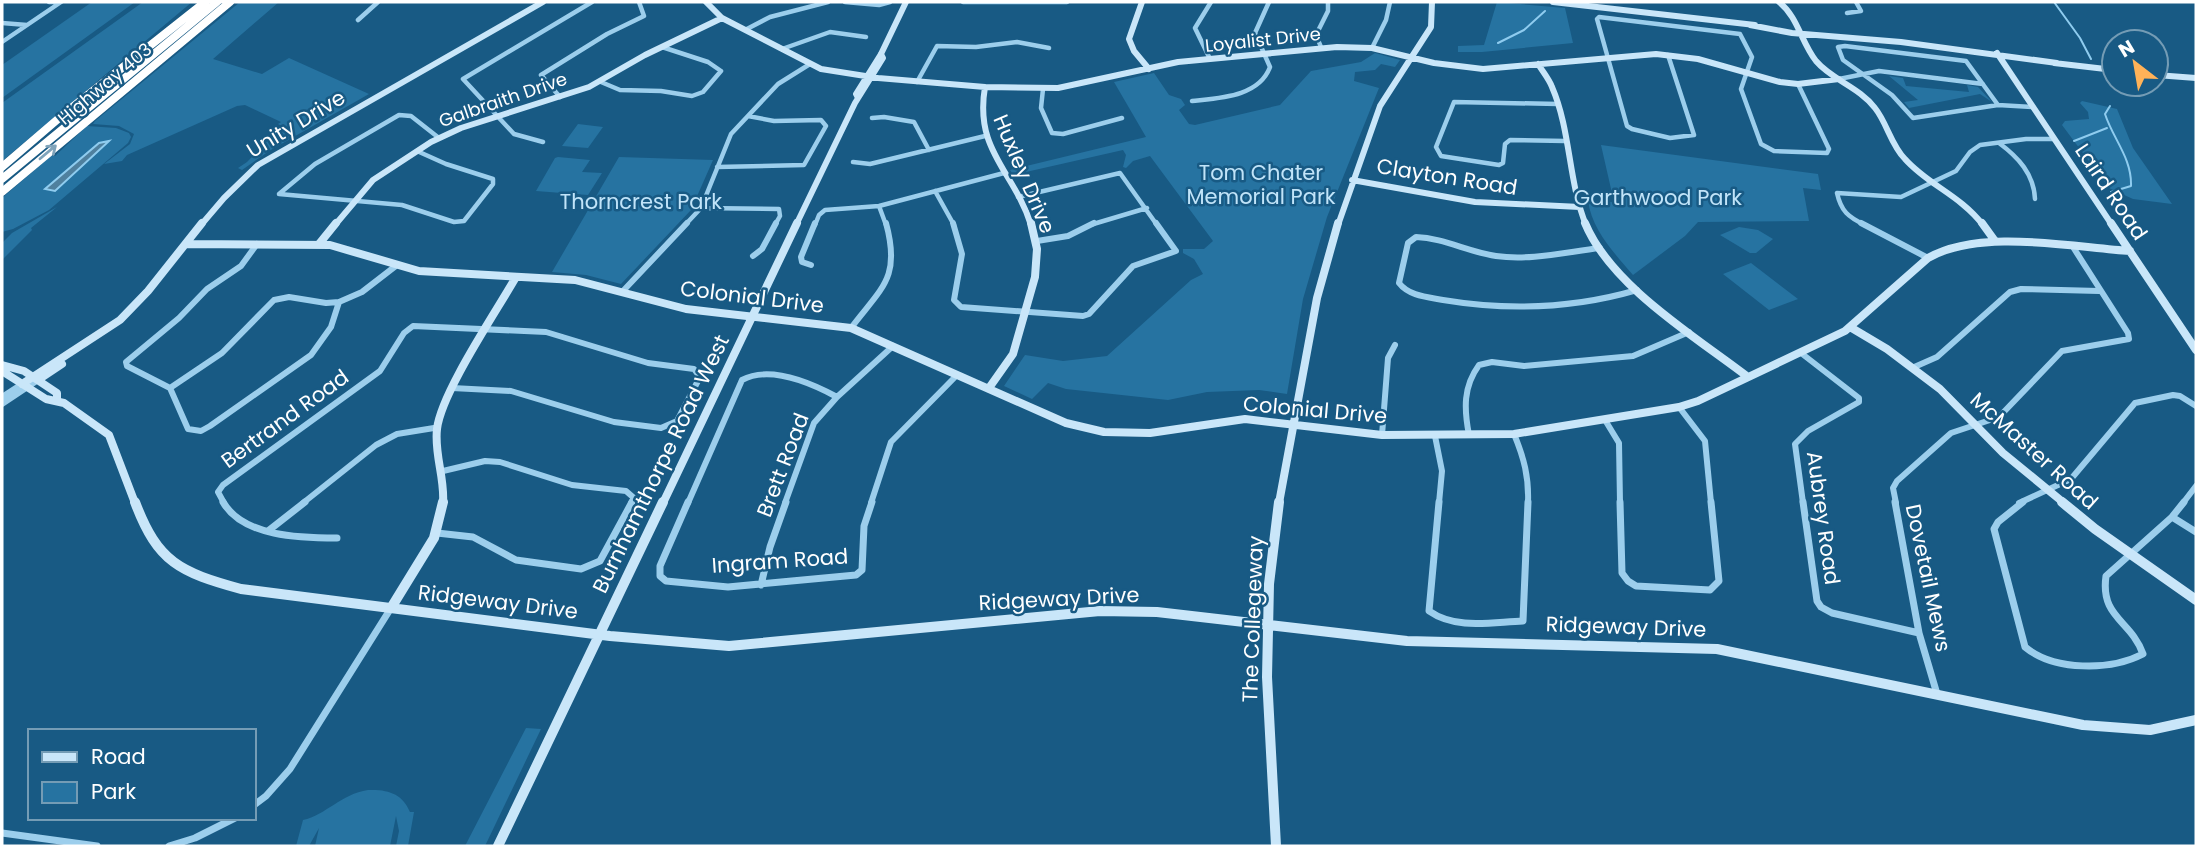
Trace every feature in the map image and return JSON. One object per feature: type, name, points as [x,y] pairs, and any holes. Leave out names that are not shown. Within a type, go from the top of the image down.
[{"type":"highway","points":[[65,113],[81,96],[196,2]]},
{"type":"highway","name":"Highway 403","points":[[2,167],[65,113],[205,2]]},
{"type":"highway","points":[[2,179],[217,2]]},
{"type":"highway","name":"Highway 403","points":[[2,192],[230,2]]},
{"type":"highway","points":[[200,25],[237,2]]},
{"type":"street","points":[[49,2],[60,2]]},
{"type":"street","points":[[2,42],[60,2]]},
{"type":"street","points":[[358,20],[378,2]]},
{"type":"street","name":"Unity Drive","points":[[25,385],[131,310],[220,199],[272,155],[542,2]]},
{"type":"street","points":[[543,142],[514,134],[463,81],[464,76],[593,2]]},
{"type":"street","points":[[560,97],[541,75],[607,34],[644,16],[639,2]]},
{"type":"street","name":"Loyalist Drive","points":[[708,2],[722,18],[828,71],[985,87],[1043,89],[1079,85],[1149,69],[1321,47],[1372,48],[1467,68],[1498,69],[1608,57],[1668,55],[1708,61],[1746,74],[1798,84],[1839,79]]},
{"type":"street","points":[[745,30],[776,15],[828,2]]},
{"type":"street","points":[[845,2],[880,5],[890,2]]},
{"type":"street","name":"Burnhamthorpe Road West","points":[[498,846],[858,98],[863,94],[869,76],[883,58],[881,54],[906,2]]},
{"type":"street","points":[[963,2],[1058,5],[1067,2]]},
{"type":"street","points":[[1142,2],[1129,39],[1133,51],[1149,69]]},
{"type":"street","points":[[1210,60],[1195,28],[1211,2]]},
{"type":"street","points":[[1192,101],[1259,86],[1270,72],[1255,33],[1269,2]]},
{"type":"street","points":[[1321,47],[1316,35],[1326,14],[1328,2]]},
{"type":"street","points":[[1372,48],[1375,38],[1390,17],[1390,2]]},
{"type":"street","name":"The Collegeway","points":[[1276,846],[1267,677],[1271,560],[1281,489],[1317,298],[1352,180],[1380,106],[1431,27],[1432,2]]},
{"type":"street","points":[[1553,2],[2100,68]]},
{"type":"street","points":[[1779,2],[1789,10],[1814,58],[1861,93],[1876,108],[1904,159],[1970,208],[1995,241]]},
{"type":"street","points":[[1847,13],[1861,11],[1856,2]]},
{"type":"street","points":[[1668,55],[1694,135],[1691,138],[1635,132],[1627,126],[1597,19],[1599,17],[1740,34],[1752,57],[1741,89],[1764,147],[1795,153],[1827,153],[1829,149],[1798,84]]},
{"type":"street","name":"Galbraith Drive","points":[[319,244],[353,201],[379,175],[439,138],[601,82],[662,47],[722,18]]},
{"type":"street","points":[[2,23],[27,24]]},
{"type":"street","points":[[782,49],[825,33],[866,37]]},
{"type":"street","points":[[917,82],[937,46],[976,47],[1017,42],[1049,48]]},
{"type":"street","points":[[601,82],[620,90],[661,91],[692,96],[703,92],[721,71],[708,62],[679,57],[662,47]]},
{"type":"street","points":[[1998,105],[1970,64],[1959,60],[1838,47],[1843,60],[1892,95],[1909,115],[1915,118],[1998,105],[2032,107]]},
{"type":"street","name":"Laird Road","points":[[1998,55],[2196,350]]},
{"type":"street","points":[[623,291],[701,208],[732,134],[778,84],[810,64]]},
{"type":"street","points":[[1538,64],[1553,89],[1580,207],[1587,228],[1600,248],[1639,290],[1748,377]]},
{"type":"street","points":[[1839,79],[1879,71],[1983,84]]},
{"type":"street","points":[[2170,77],[2196,80]]},
{"type":"street","name":"Huxley Drive","points":[[985,87],[979,108],[985,136],[1018,197],[1037,241],[1037,271],[1013,357],[989,388]]},
{"type":"street","points":[[1043,89],[1041,108],[1052,133],[1063,134],[1122,118]]},
{"type":"street","points":[[1558,104],[1454,102],[1436,148],[1441,156],[1499,165],[1503,163],[1506,141],[1565,141]]},
{"type":"street","points":[[417,151],[446,164],[493,179],[493,184],[467,219],[454,222],[402,205],[283,196],[279,192],[300,173],[399,116],[411,116],[439,138]]},
{"type":"street","points":[[717,167],[804,165],[826,126],[821,121],[774,121],[748,116]]},
{"type":"street","points":[[872,118],[884,117],[915,122],[929,150]]},
{"type":"street","points":[[853,162],[870,164],[985,136]]},
{"type":"street","points":[[1928,258],[1849,217],[1840,208],[1837,194],[1844,191],[1898,198],[1956,171],[1974,148],[2026,139],[2054,139]]},
{"type":"street","points":[[1999,143],[2018,158],[2036,189],[2035,199]]},
{"type":"street","points":[[811,265],[802,262],[801,257],[819,215],[829,209],[879,206],[1004,173]]},
{"type":"street","points":[[936,191],[963,245],[964,260],[954,300],[961,307],[1083,316],[1091,312],[1133,266],[1176,251],[1120,173],[1018,197]]},
{"type":"street","name":"Clayton Road","points":[[1352,180],[1475,202],[1580,207]]},
{"type":"street","points":[[851,328],[889,278],[892,269],[884,216],[879,206]]},
{"type":"street","points":[[701,208],[779,209],[780,216],[762,249],[753,256]]},
{"type":"street","points":[[1037,241],[1068,236],[1092,224],[1147,208]]},
{"type":"street","points":[[1600,248],[1509,257],[1488,254],[1443,240],[1416,237],[1408,243],[1399,283],[1406,292],[1484,308],[1506,309],[1606,300],[1639,290]]},
{"type":"street","name":"Colonial Drive","points":[[186,244],[319,244],[348,248],[397,265],[430,272],[580,281],[686,309],[851,328],[1066,423],[1111,433],[1150,433],[1234,419],[1330,431],[1435,436],[1514,433],[1679,407],[1801,353],[1850,327],[1928,258],[1954,246],[1995,241],[2130,251]]},
{"type":"street","points":[[257,244],[242,266],[207,289],[179,318],[126,362],[127,366],[170,388],[188,429],[201,430],[311,355],[331,327],[339,302]]},
{"type":"street","name":"Dovetail Mews","points":[[1937,694],[1919,633],[1893,488],[1897,481],[1951,433],[2002,414],[2062,351],[2129,339],[2128,333],[2073,247]]},
{"type":"street","points":[[170,388],[222,353],[274,300],[289,297],[326,303],[339,302],[362,292],[397,265]]},
{"type":"street","points":[[256,803],[290,769],[437,533],[443,504],[443,471],[435,446],[434,428],[442,406],[516,277]]},
{"type":"street","points":[[1912,368],[1937,356],[2010,292],[2021,289],[2099,290]]},
{"type":"street","name":"McMaster Road","points":[[1850,327],[1912,368],[1946,395],[2046,490],[2196,600]]},
{"type":"street","name":"Bertrand Road","points":[[337,538],[307,539],[268,531],[243,522],[221,500],[218,495],[220,489],[380,371],[409,328],[486,328]]},
{"type":"street","points":[[452,388],[520,393],[614,422],[661,428],[677,421],[700,377],[694,369],[648,363],[546,332],[486,328]]},
{"type":"street","points":[[1469,435],[1464,408],[1465,389],[1479,365],[1492,362],[1524,366],[1633,356],[1691,332]]},
{"type":"street","points":[[1382,435],[1388,358],[1395,345]]},
{"type":"street","name":"Brett Road","points":[[761,584],[770,547],[814,423],[836,397],[893,346]]},
{"type":"street","name":"Aubrey Road","points":[[1801,353],[1850,390],[1859,402],[1840,416],[1804,434],[1795,444],[1817,601],[1821,607],[1832,613],[1919,633]]},
{"type":"street","name":"Ridgeway Drive","points":[[2,368],[12,365],[57,393],[57,399]]},
{"type":"street","name":"Ridgeway Drive","points":[[2,368],[46,399],[57,399],[90,419],[109,435],[146,531],[160,550],[185,570],[209,581],[241,589],[600,634],[729,646],[1100,611],[1157,612],[1407,641],[1717,649],[2108,729],[2150,730],[2196,720]]},
{"type":"street","name":"Ingram Road","points":[[836,397],[818,386],[795,379],[746,376],[696,480],[660,566],[660,576],[666,581],[728,587],[846,578],[862,570],[864,526],[891,442],[957,374]]},
{"type":"street","points":[[2,397],[25,385]]},
{"type":"street","points":[[2,404],[25,385]]},
{"type":"street","points":[[2196,407],[2180,396],[2173,395],[2139,401],[2071,479],[2018,504],[1998,522],[1994,529],[2020,637],[2025,647],[2038,657],[2081,664],[2102,664],[2138,658],[2143,654],[2141,646],[2111,614],[2104,600],[2102,589],[2106,576],[2172,517],[2196,486]]},
{"type":"street","points":[[1605,420],[1619,443],[1622,573],[1625,578],[1629,584],[1636,586],[1710,590],[1719,581],[1705,441],[1679,407]]},
{"type":"street","points":[[268,531],[376,445],[397,435],[434,428]]},
{"type":"street","points":[[1435,436],[1443,471],[1429,611],[1437,618],[1450,622],[1523,621],[1529,482],[1525,461],[1514,433]]},
{"type":"street","points":[[437,533],[473,537],[523,562],[581,569],[600,561],[635,498],[626,491],[572,485],[500,462],[485,461],[443,471]]},
{"type":"street","points":[[2172,517],[2196,532]]},
{"type":"street","points":[[169,846],[195,838],[231,820]]},
{"type":"street","points":[[2,833],[97,846]]},
{"type":"green space","points":[[92,2],[135,2],[2,98],[2,65]]},
{"type":"green space","points":[[143,2],[192,2],[2,161],[2,103]]},
{"type":"green space","points":[[240,2],[279,2],[213,59],[262,74],[289,58],[369,94],[269,151],[242,170],[238,168],[282,126],[278,124],[281,122],[245,105],[237,106],[127,155],[122,161],[104,164],[130,144],[134,134],[119,126],[93,124],[95,121]]},
{"type":"green space","points":[[1497,2],[1565,8],[1573,43],[1458,52],[1458,46],[1484,45]]},
{"type":"green space","name":"Tom Chater Memorial Park","points":[[1375,53],[1400,60],[1395,67],[1381,64],[1375,70],[1355,72],[1354,81],[1379,88],[1327,217],[1303,299],[1287,394],[1259,390],[1207,392],[1168,400],[1066,389],[1048,383],[1032,399],[1004,386],[1025,355],[1063,361],[1107,356],[1191,280],[1203,274],[1194,259],[1183,253],[1183,249],[1204,249],[1213,241],[1150,156],[1133,161],[1126,168],[1123,167],[1126,155],[1123,150],[1013,175],[1010,170],[1146,137],[1114,82],[1154,73],[1169,95],[1181,99],[1185,105],[1179,110],[1189,124],[1195,125],[1280,105],[1311,71],[1361,62]]},
{"type":"green space","points":[[1889,76],[1903,78],[1906,86],[1969,92],[1967,85],[1978,87],[1992,102],[1980,94],[1909,108],[1904,102],[1918,100]]},
{"type":"green space","points":[[2082,101],[2117,109],[2133,148],[2172,204],[2133,199],[2109,188],[2062,125],[2065,121],[2089,119],[2088,112],[2080,103]]},
{"type":"green space","points":[[578,124],[603,127],[588,148],[562,146]]},
{"type":"green space","points":[[87,126],[116,128],[129,133],[131,137],[128,143],[49,210],[2,232],[2,198],[51,156],[55,156]]},
{"type":"green space","name":"Garthwood Park","points":[[1601,145],[1818,174],[1821,190],[1803,188],[1809,221],[1698,222],[1685,236],[1633,275],[1605,241],[1590,212],[1588,201],[1614,202]]},
{"type":"green space","points":[[558,157],[590,160],[582,172],[602,173],[588,195],[536,191]]},
{"type":"green space","name":"Thorncrest Park","points":[[619,157],[713,160],[691,210],[621,284],[586,275],[552,272]]},
{"type":"green space","points":[[57,207],[31,228],[2,260],[2,243],[12,233]]},
{"type":"green space","points":[[1739,227],[1758,230],[1773,239],[1756,253],[1750,253],[1720,235]]},
{"type":"green space","points":[[1751,263],[1798,299],[1769,310],[1723,274]]},
{"type":"green space","points":[[526,728],[541,729],[485,846],[465,846]]},
{"type":"green space","points":[[382,790],[394,794],[410,812],[414,812],[408,846],[396,846],[399,831],[396,816],[390,846],[315,846],[319,828],[309,846],[296,846],[303,820],[358,792]]},
{"type":"shaded area","points":[[109,141],[55,191],[45,189],[99,143]]},
{"type":"waterway","points":[[2054,2],[2080,38],[2091,59]]},
{"type":"waterway","points":[[1498,43],[1524,30],[1545,11]]},
{"type":"waterway","points":[[2110,106],[2105,114],[2128,166],[2131,186],[2111,192]]},
{"type":"waterway","points":[[2074,141],[2107,128]]}]
